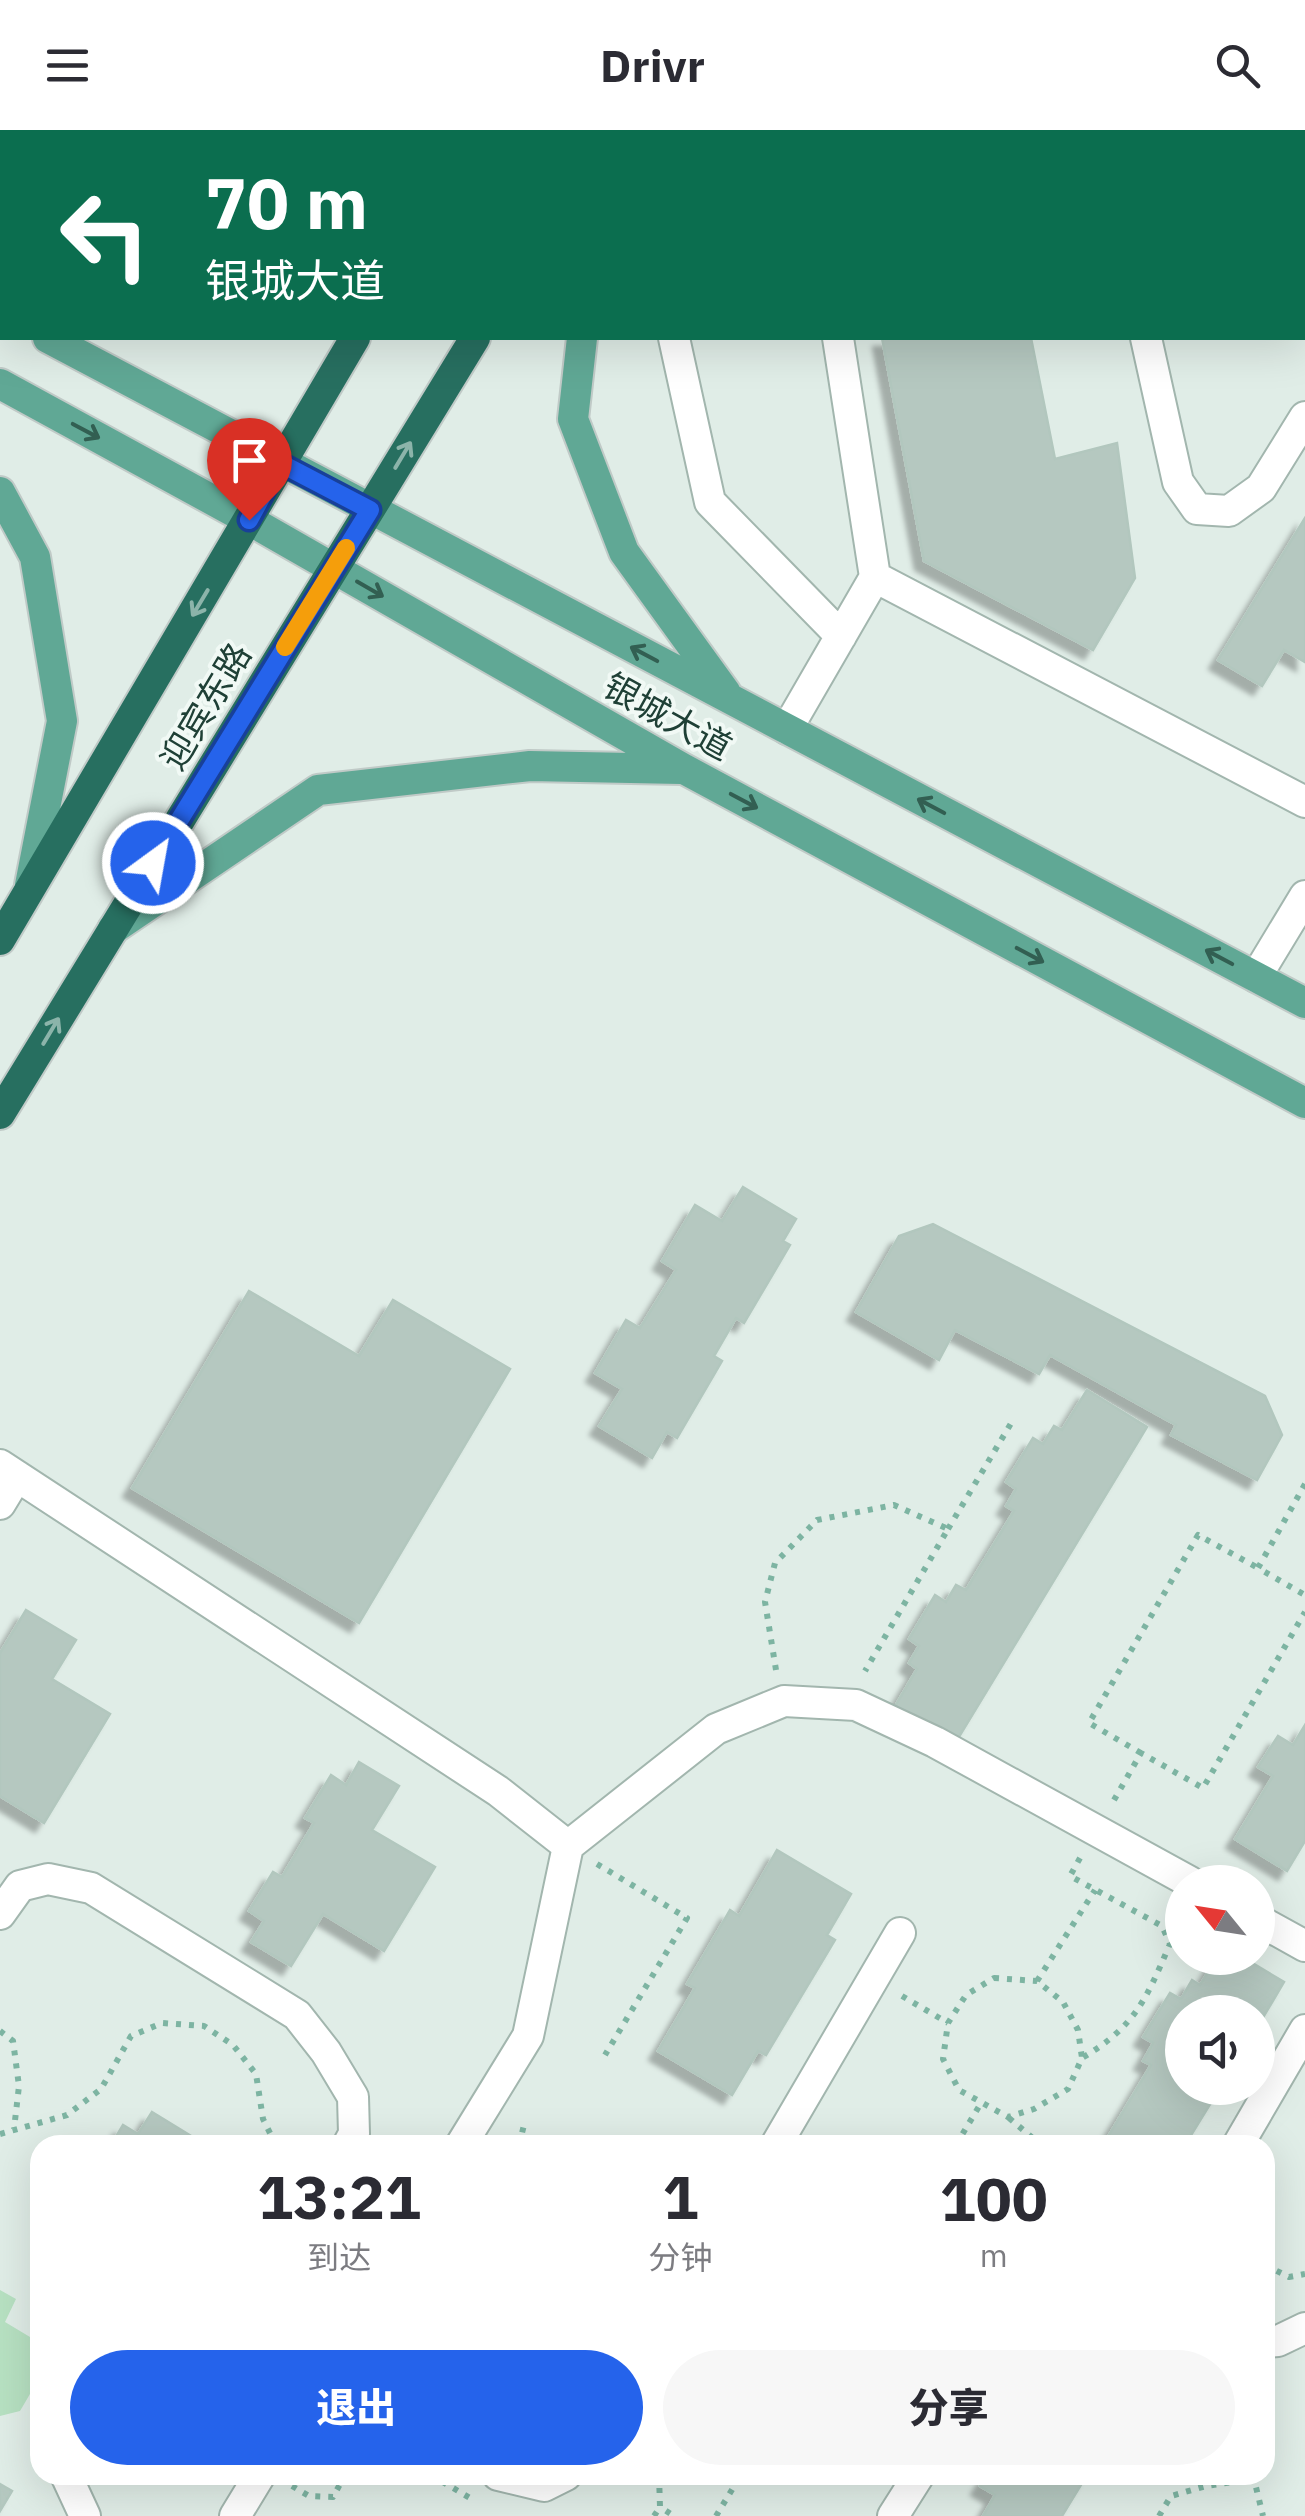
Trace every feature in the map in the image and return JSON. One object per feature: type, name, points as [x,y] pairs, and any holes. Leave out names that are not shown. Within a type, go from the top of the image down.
[{"type":"highway","name":"迎宾东路","points":[[0,940],[354,340]]},
{"type":"highway","name":"迎宾东路","points":[[0,1114],[474,340]]},
{"type":"main road","name":"银城大道","points":[[52,340],[1305,1003]]},
{"type":"main road","points":[[582,340],[572,419],[624,552],[731,700]]},
{"type":"main road","name":"银城大道","points":[[0,384],[249,520],[684,769],[1305,1103]]},
{"type":"main road","points":[[0,492],[34,557],[62,721],[28,895]]},
{"type":"main road","points":[[113,929],[318,790],[530,766],[684,769]]},
{"type":"street","points":[[674,340],[710,502],[840,636]]},
{"type":"street","points":[[787,729],[875,577],[838,340]]},
{"type":"street","points":[[1146,340],[1178,482],[1197,509],[1229,511],[1261,488],[1305,416]]},
{"type":"street","points":[[875,577],[1305,802]]},
{"type":"street","points":[[1256,977],[1305,896]]},
{"type":"street","points":[[0,1504],[9,1471],[498,1791],[568,1846]]},
{"type":"street","points":[[468,2135],[528,2036],[568,1846],[716,1729],[784,1700],[856,1705],[935,1742],[1165,1868]]},
{"type":"street","points":[[0,1914],[20,1886],[48,1878],[91,1888],[297,2015],[326,2052],[353,2097],[353,2135]]},
{"type":"street","points":[[1275,1929],[1305,1946]]},
{"type":"street","points":[[782,2135],[900,1933]]},
{"type":"street","points":[[1244,2135],[1305,2030]]},
{"type":"street","points":[[1275,2340],[1305,2328]]},
{"type":"street","points":[[71,2485],[85,2516]]},
{"type":"street","points":[[235,2516],[266,2485]]},
{"type":"street","points":[[893,2516],[913,2485]]},
{"type":"path","points":[[846,1705],[1013,1420]]},
{"type":"path","points":[[1258,1568],[1305,1484]]},
{"type":"path","points":[[784,1700],[764,1602],[775,1562],[817,1520],[894,1505],[948,1529]]},
{"type":"path","points":[[1141,1754],[1089,1723],[1198,1535],[1305,1595]]},
{"type":"path","points":[[568,1846],[687,1918],[605,2055]]},
{"type":"path","points":[[1036,1980],[1095,1890]]},
{"type":"path","points":[[874,1978],[948,2024]]},
{"type":"path","points":[[1008,2117],[1034,2109],[1068,2088],[1082,2058],[1078,2030],[1063,2002],[1036,1980],[994,1978],[966,1995],[948,2024],[942,2059],[959,2090],[1008,2117],[1029,2135]]},
{"type":"path","points":[[0,2134],[66,2115],[101,2089],[131,2036],[162,2023],[204,2026],[233,2045],[256,2074],[263,2118],[271,2135]]},
{"type":"path","points":[[0,2032],[13,2041],[19,2086],[14,2129]]},
{"type":"path","points":[[962,2135],[981,2102]]},
{"type":"path","points":[[522,2135],[524,2125]]},
{"type":"path","points":[[1275,2270],[1289,2276],[1305,2274]]},
{"type":"path","points":[[287,2485],[309,2496],[333,2496],[339,2485]]},
{"type":"path","points":[[654,2516],[660,2507],[659,2485]]},
{"type":"path","points":[[716,2516],[734,2485]]},
{"type":"path","points":[[1158,2516],[1171,2496],[1219,2485]]},
{"type":"path","points":[[1256,2485],[1263,2516]]},
{"type":"path","points":[[660,2507],[674,2516]]},
{"type":"green space","points":[[0,2290],[16,2299],[5,2322],[30,2337],[30,2394],[20,2411],[0,2416]]},
{"type":"building","points":[[882,340],[1031,340],[1055,459],[1117,443],[1135,578],[1093,650],[924,561]]},
{"type":"building","points":[[1305,518],[1305,662],[1284,650],[1262,686],[1218,660]]},
{"type":"building","points":[[743,1187],[796,1219],[783,1241],[790,1245],[744,1323],[736,1318],[714,1356],[722,1361],[677,1438],[667,1432],[652,1458],[599,1426],[622,1389],[595,1373],[626,1320],[640,1328],[676,1270],[662,1261],[695,1205],[722,1221]]},
{"type":"building","points":[[933,1224],[1265,1396],[1282,1435],[1257,1480],[1171,1435],[1176,1425],[1050,1355],[1039,1374],[955,1330],[939,1360],[856,1312],[899,1236]]},
{"type":"building","points":[[249,1291],[359,1356],[393,1300],[510,1369],[359,1623],[132,1488]]},
{"type":"building","points":[[1087,1390],[1147,1427],[954,1745],[894,1708],[917,1669],[909,1663],[919,1646],[909,1639],[935,1595],[946,1602],[956,1585],[966,1590],[1014,1511],[1006,1506],[1016,1489],[1006,1482],[1033,1438],[1043,1444],[1054,1426],[1062,1430]]},
{"type":"building","points":[[26,1610],[76,1640],[52,1679],[110,1714],[44,1823],[0,1796],[0,1653]]},
{"type":"building","points":[[1305,1725],[1305,1841],[1287,1871],[1235,1839],[1273,1776],[1258,1767],[1278,1736],[1293,1745]]},
{"type":"building","points":[[359,1762],[399,1786],[372,1830],[435,1867],[384,1951],[323,1914],[291,1966],[251,1942],[264,1921],[249,1911],[273,1872],[282,1877],[314,1823],[305,1818],[331,1775],[346,1785]]},
{"type":"building","points":[[777,1850],[851,1894],[827,1935],[835,1940],[766,2055],[758,2051],[732,2095],[658,2051],[695,1988],[687,1984],[730,1910],[739,1916]]},
{"type":"building","points":[[1206,1975],[1272,1975],[1284,1982],[1275,1997],[1183,1995],[1192,1980],[1200,1985]]},
{"type":"building","points":[[1165,2001],[1165,2105],[1210,2105],[1191,2135],[1109,2135],[1151,2065],[1143,2061],[1153,2043],[1143,2037]]},
{"type":"building","points":[[152,2112],[189,2135],[117,2135],[123,2125],[138,2134]]},
{"type":"building","points":[[0,2484],[12,2491],[0,2511]]},
{"type":"building","points":[[1081,2485],[1062,2516],[983,2516],[995,2495],[980,2486]]},
{"type":"slow traffic","points":[[285,647],[346,548]]},
{"type":"route","points":[[153,863],[370,510],[280,463],[249,520]]}]
